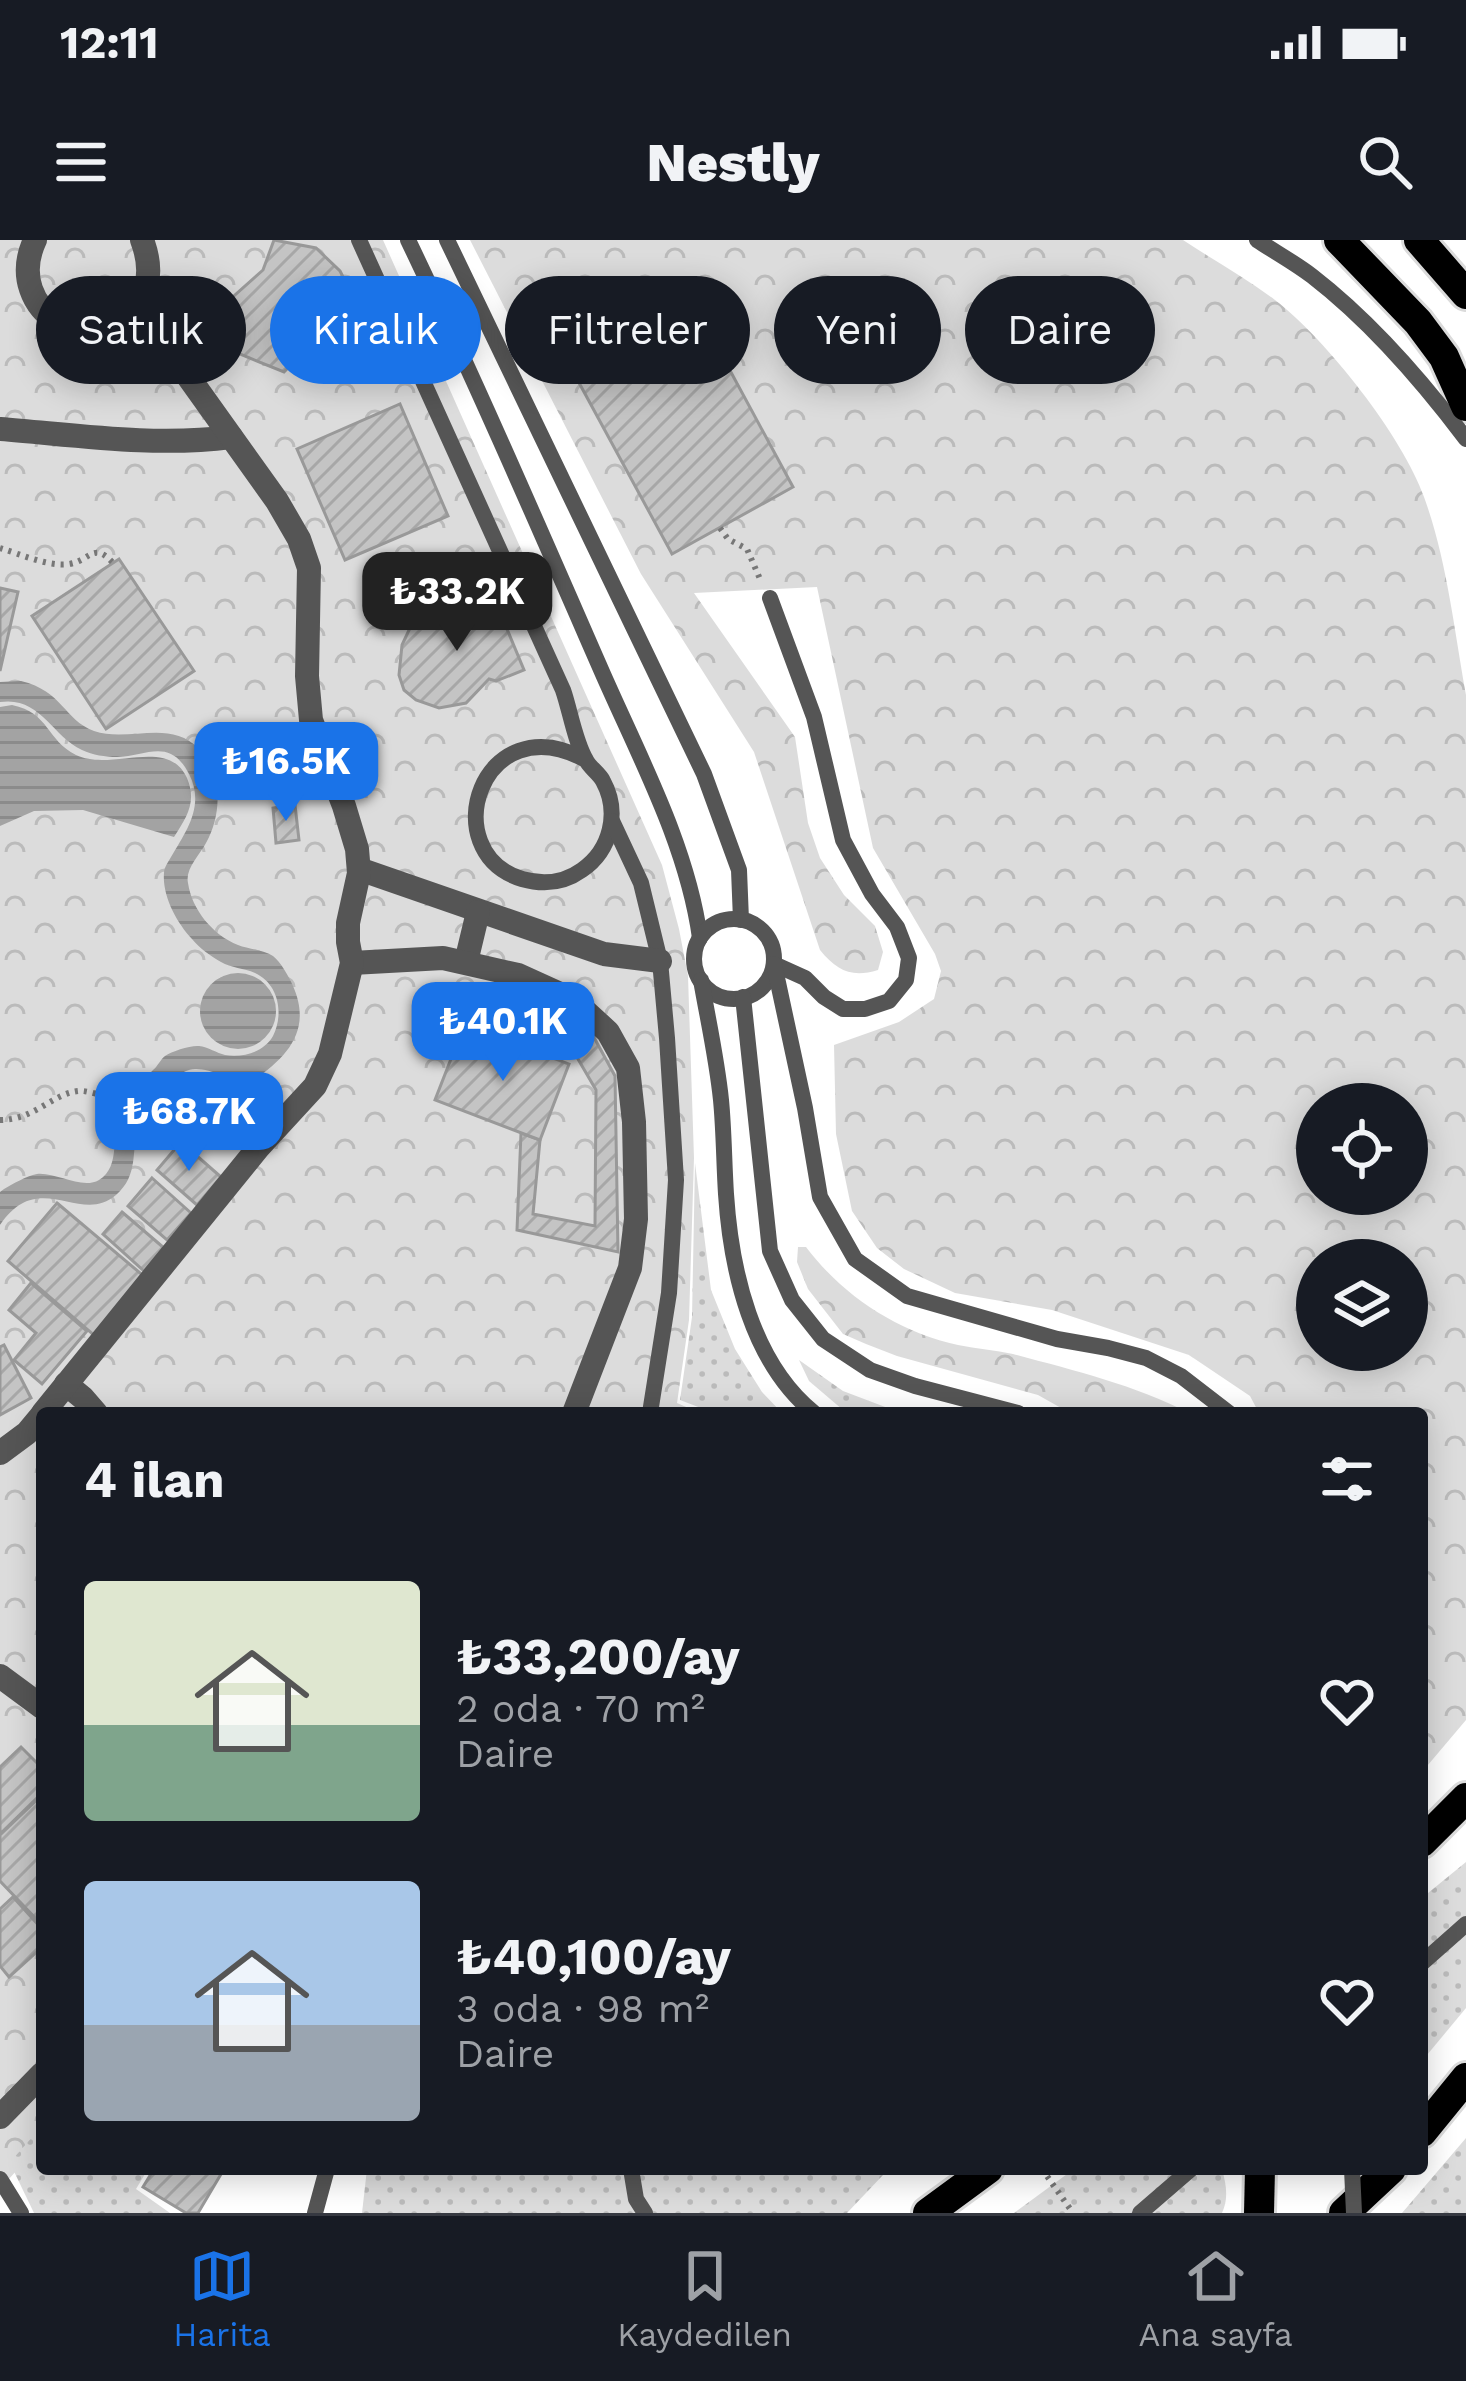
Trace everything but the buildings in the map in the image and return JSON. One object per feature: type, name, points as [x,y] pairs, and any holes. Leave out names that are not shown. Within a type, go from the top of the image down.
[{"type":"main road","points":[[1339,240],[1418,322],[1444,357],[1466,406]]},
{"type":"main road","points":[[1419,240],[1466,293]]},
{"type":"main road","points":[[1428,1836],[1466,1798]]},
{"type":"main road","points":[[1428,2125],[1466,2078]]},
{"type":"main road","points":[[928,2213],[980,2175]]},
{"type":"main road","points":[[1258,2213],[1260,2175]]},
{"type":"main road","points":[[1344,2213],[1385,2175]]},
{"type":"street","points":[[34,240],[26,273],[36,301]]},
{"type":"street","points":[[142,240],[149,276]]},
{"type":"street","points":[[0,280],[26,273]]},
{"type":"street","points":[[52,1407],[258,1148],[315,1086],[330,1054],[352,963],[348,923],[359,869],[358,849],[311,720],[309,568],[299,538],[277,501],[193,384]]},
{"type":"street","points":[[0,429],[149,441],[231,437]]},
{"type":"street","points":[[359,869],[604,954],[660,961]]},
{"type":"street","points":[[466,962],[478,912]]},
{"type":"street","points":[[352,963],[443,958],[518,975],[573,1000],[608,1032],[628,1068],[636,1219],[630,1268],[576,1407]]},
{"type":"street","points":[[66,1384],[91,1407]]},
{"type":"street","points":[[0,1453],[36,1429]]},
{"type":"street","points":[[0,1676],[36,1703]]},
{"type":"street","points":[[0,2117],[36,2080]]},
{"type":"lane","points":[[359,240],[563,690],[586,760]]},
{"type":"lane","points":[[408,240],[662,809],[694,896],[700,938]]},
{"type":"lane","points":[[447,240],[704,774],[740,870],[741,920]]},
{"type":"lane","points":[[1257,240],[1313,277],[1364,324],[1430,391],[1466,439]]},
{"type":"lane","points":[[770,598],[814,717],[843,840],[872,894],[897,927],[909,958],[906,980],[890,1001],[865,1009],[843,1009],[805,978],[774,964]]},
{"type":"lane","points":[[542,746],[565,749],[586,760],[602,777],[611,799],[612,821],[594,861],[556,882],[534,883],[495,863],[482,845],[476,801],[484,779],[499,761],[542,746]]},
{"type":"lane","points":[[612,821],[641,883],[660,961],[676,1180],[669,1293],[651,1407]]},
{"type":"lane","points":[[808,1407],[779,1377],[755,1337],[738,1273],[726,1201],[721,1099],[694,962],[700,938],[719,921],[741,920],[760,927],[769,937],[820,1197],[856,1259],[907,1297],[1057,1339],[1146,1358],[1181,1376],[1221,1407]]},
{"type":"lane","points":[[660,961],[694,962]]},
{"type":"lane","points":[[701,980],[725,998],[743,997],[762,988],[774,964]]},
{"type":"lane","points":[[743,997],[770,1251],[792,1300],[823,1339],[870,1370],[995,1407]]},
{"type":"lane","points":[[1428,1819],[1466,1788]]},
{"type":"lane","points":[[1428,1958],[1466,1924]]},
{"type":"lane","points":[[315,2213],[325,2175]]},
{"type":"lane","points":[[633,2175],[636,2199],[645,2213]]},
{"type":"lane","points":[[1140,2213],[1184,2175]]},
{"type":"lane","points":[[1352,2175],[1354,2213]]},
{"type":"lane","points":[[0,2179],[21,2213]]},
{"type":"path","points":[[719,528],[747,549],[770,598]]},
{"type":"path","points":[[0,548],[68,564],[95,552],[112,563]]},
{"type":"path","points":[[0,1120],[28,1115],[79,1090],[160,1108],[214,1130]]},
{"type":"path","points":[[1046,2175],[1073,2213]]},
{"type":"green space","points":[[0,240],[383,240],[399,276],[270,276],[270,384],[447,384],[662,865],[688,976],[694,1158],[689,1320],[677,1403],[686,1407],[36,1407],[36,2133],[12,2160],[17,2170],[0,2189]]},
{"type":"green space","points":[[470,240],[1183,240],[1295,317],[1339,364],[1399,446],[1424,497],[1439,545],[1466,695],[1466,1720],[1428,1765],[1428,1407],[1256,1407],[1250,1396],[1189,1355],[1052,1310],[955,1293],[904,1269],[877,1248],[852,1211],[836,1134],[834,1045],[899,1022],[934,999],[941,971],[873,848],[817,587],[694,593],[795,737],[808,823],[820,858],[844,895],[875,926],[883,952],[878,970],[860,973],[846,971],[820,950],[754,752],[641,574],[544,384],[750,384],[750,276],[505,276],[505,308]]},
{"type":"green space","points":[[695,1163],[711,1290],[735,1349],[776,1407],[698,1407],[680,1400],[692,1317]]},
{"type":"green space","points":[[798,1247],[806,1247],[873,1310],[914,1331],[1103,1379],[1176,1407],[1059,1407],[1038,1395],[897,1356],[843,1334],[808,1289],[797,1262]]},
{"type":"green space","points":[[799,1360],[843,1391],[885,1407],[839,1407],[809,1381]]},
{"type":"green space","points":[[1466,1862],[1466,2008],[1428,2054],[1428,1893]]},
{"type":"green space","points":[[36,2129],[36,2175],[144,2175],[136,2189],[170,2213],[34,2213],[8,2159]]},
{"type":"green space","points":[[1466,2138],[1466,2213],[1402,2213]]},
{"type":"green space","points":[[366,2175],[883,2175],[847,2213],[362,2213]]},
{"type":"green space","points":[[1066,2175],[1223,2175],[1226,2186],[1222,2213],[1014,2213]]},
{"type":"shaded area","points":[[21,681],[46,691],[94,731],[175,735],[199,749],[212,771],[218,795],[211,832],[189,873],[190,893],[199,912],[220,935],[279,962],[293,986],[300,1017],[284,1054],[249,1083],[200,1069],[185,1071],[175,1079],[140,1121],[131,1171],[116,1195],[88,1205],[30,1200],[0,1225],[0,1192],[20,1180],[44,1174],[92,1183],[106,1174],[120,1112],[165,1056],[196,1046],[225,1055],[252,1053],[269,1042],[278,1018],[277,1000],[269,984],[202,949],[168,900],[165,869],[195,807],[193,785],[182,763],[166,752],[113,757],[82,750],[25,705],[0,702],[0,682]]},
{"type":"shaded area","points":[[12,705],[34,714],[76,755],[105,760],[153,757],[178,766],[187,778],[191,802],[174,837],[83,810],[34,811],[0,826],[0,707]]},
{"type":"shaded area","points":[[238,973],[265,984],[276,1011],[265,1038],[238,1049],[211,1038],[200,1011],[211,984]]},
{"type":"pier","points":[[130,1085],[169,1094],[146,1123],[112,1115]]}]
